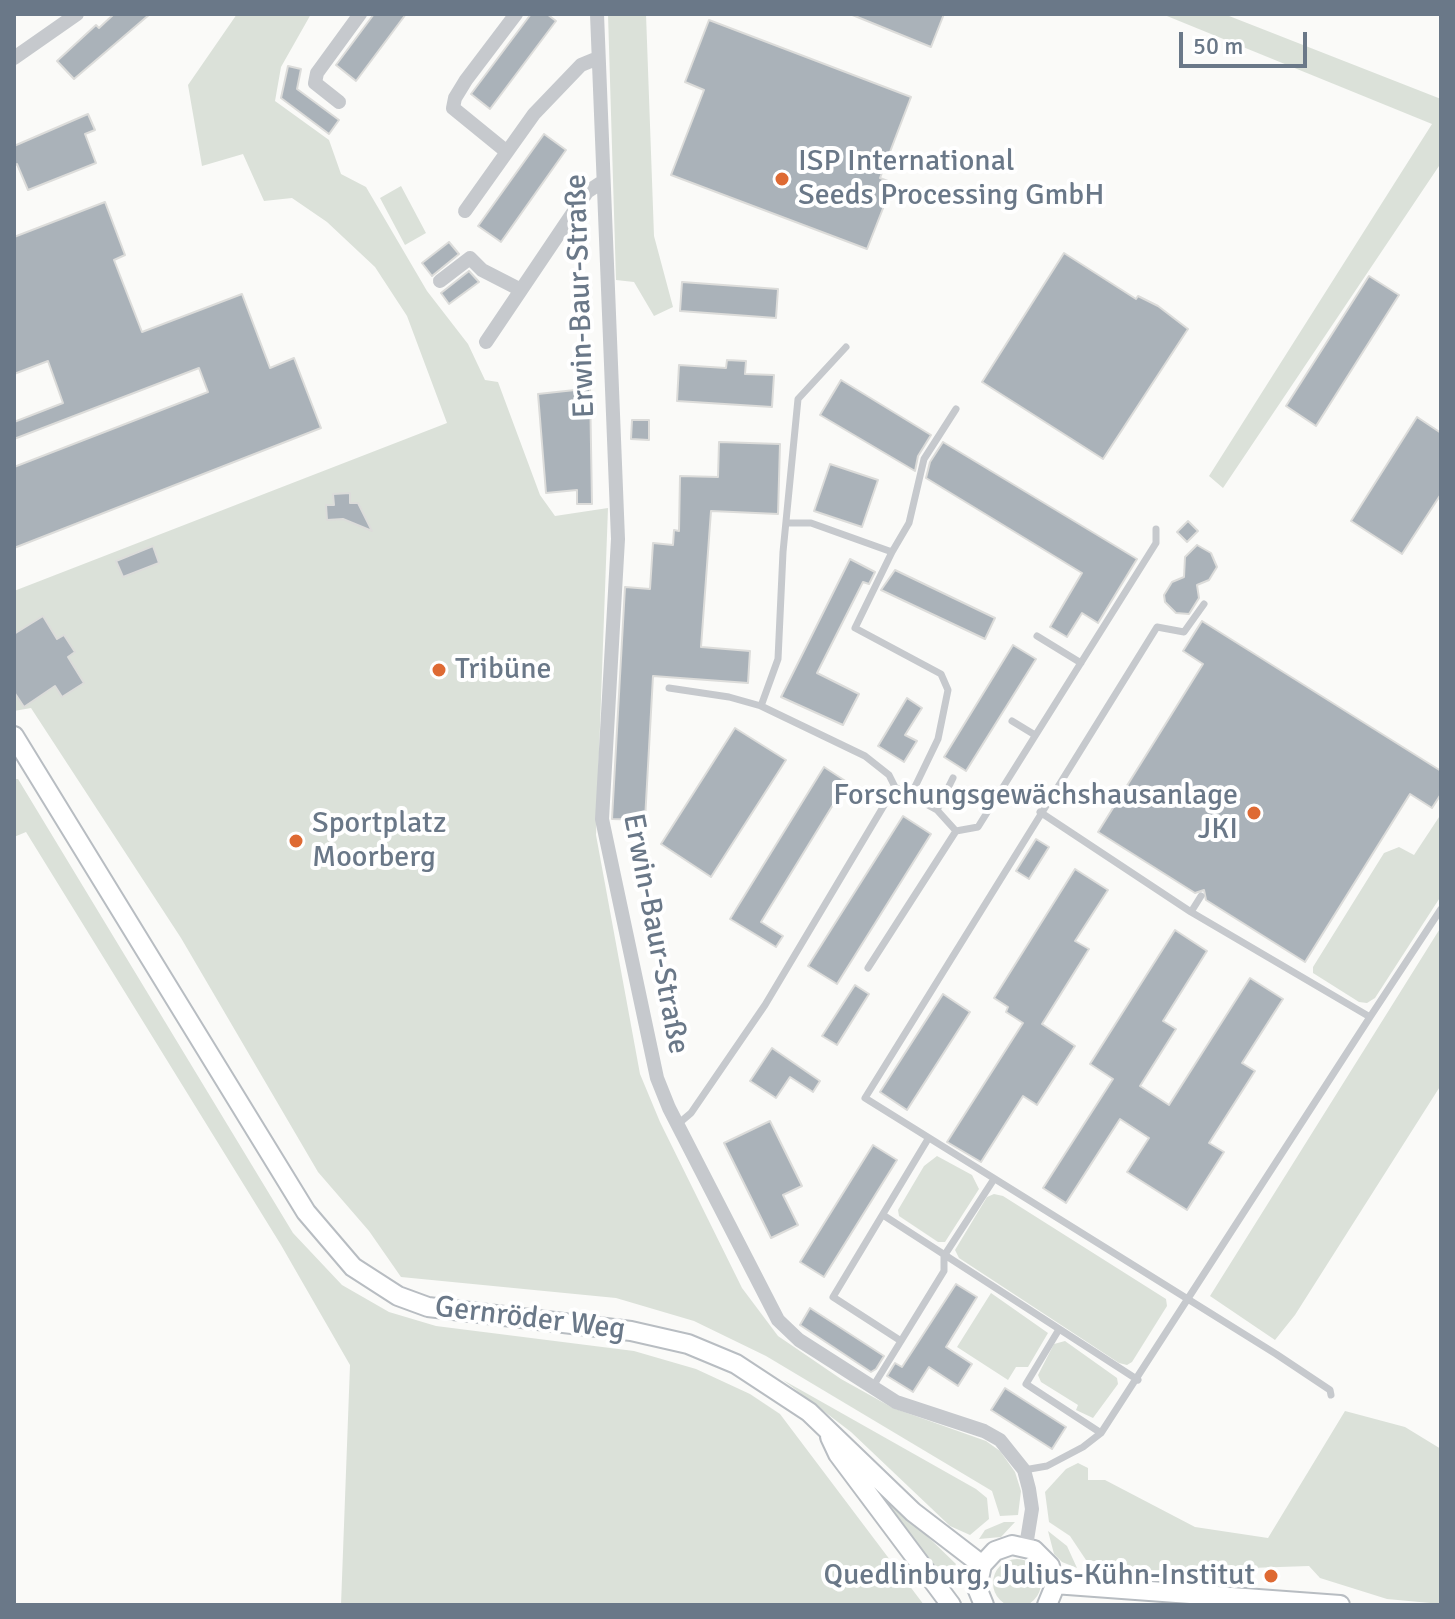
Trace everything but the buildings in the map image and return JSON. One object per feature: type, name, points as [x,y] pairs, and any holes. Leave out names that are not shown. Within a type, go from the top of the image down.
[{"type":"main road","name":"Gernröder Weg","points":[[14,736],[306,1212],[353,1267],[398,1296],[428,1307],[631,1331],[688,1344],[758,1376],[823,1423],[913,1512],[982,1565]]},
{"type":"main road","points":[[823,1423],[838,1454],[951,1605]]},
{"type":"main road","points":[[984,1605],[977,1588],[982,1565],[1003,1547],[1026,1546],[1045,1558],[1054,1584],[1047,1605]]},
{"type":"main road","points":[[1054,1584],[1229,1600],[1340,1605]]},
{"type":"street","points":[[14,58],[77,14]]},
{"type":"street","points":[[339,102],[315,83],[317,73],[360,14]]},
{"type":"street","points":[[507,152],[453,108],[466,80],[516,14]]},
{"type":"street","name":"Erwin-Baur-Straße","points":[[597,14],[618,539],[602,819],[642,1021],[657,1078],[677,1125],[778,1320],[799,1340],[872,1388],[923,1414],[984,1431],[1015,1455],[1024,1470]]},
{"type":"street","points":[[465,211],[561,84],[581,65],[598,58]]},
{"type":"street","points":[[486,342],[587,192],[602,182]]},
{"type":"street","points":[[440,281],[470,258],[482,270],[521,290]]},
{"type":"street","points":[[1024,1470],[1032,1509],[1026,1546]]},
{"type":"lane","points":[[761,706],[778,659],[786,523],[798,399],[846,347]]},
{"type":"lane","points":[[911,795],[938,739],[948,690],[941,674],[855,628],[909,523],[924,459],[956,409]]},
{"type":"lane","points":[[786,523],[811,523],[892,552]]},
{"type":"lane","points":[[868,968],[956,831],[978,827],[1156,543],[1156,529]]},
{"type":"lane","points":[[1204,604],[1184,632],[1157,627],[865,1098],[1276,1354],[1331,1395]]},
{"type":"lane","points":[[1037,636],[1081,663]]},
{"type":"lane","points":[[669,688],[729,697],[761,706],[865,756],[889,775],[895,787],[937,810],[956,831]]},
{"type":"lane","points":[[1012,721],[1035,735]]},
{"type":"lane","points":[[937,810],[953,778]]},
{"type":"lane","points":[[677,1125],[691,1113],[765,1005],[895,787]]},
{"type":"lane","points":[[1040,812],[1191,912],[1370,1017]]},
{"type":"lane","points":[[1191,912],[1201,896]]},
{"type":"lane","points":[[1024,1470],[1047,1466],[1083,1447],[1101,1433],[1441,909]]},
{"type":"lane","points":[[901,1341],[833,1297],[928,1139]]},
{"type":"lane","points":[[872,1388],[944,1271],[944,1256],[994,1179]]},
{"type":"lane","points":[[883,1215],[1138,1380]]},
{"type":"lane","points":[[1058,1331],[1026,1384],[1101,1433]]},
{"type":"shaded area","points":[[237,14],[311,14],[281,67],[275,101],[329,140],[341,174],[366,187],[427,291],[468,344],[485,380],[498,382],[540,495],[555,516],[608,508],[596,835],[640,1074],[660,1122],[742,1288],[778,1336],[841,1379],[893,1408],[986,1441],[1000,1451],[1015,1472],[1021,1491],[1018,1515],[1000,1516],[992,1491],[766,1356],[694,1321],[616,1298],[401,1277],[369,1231],[318,1172],[181,938],[31,708],[14,711],[14,591],[447,423],[407,316],[375,267],[327,222],[292,198],[264,201],[243,154],[202,166],[188,85]]},
{"type":"shaded area","points":[[608,14],[646,14],[654,236],[673,307],[654,316],[634,282],[616,280]]},
{"type":"shaded area","points":[[1162,14],[1224,14],[1441,99],[1441,163],[1223,488],[1209,476],[1432,124]]},
{"type":"shaded area","points":[[401,186],[426,233],[405,245],[380,198]]},
{"type":"shaded area","points":[[14,779],[18,779],[293,1233],[342,1285],[389,1312],[436,1326],[634,1351],[696,1369],[750,1394],[780,1414],[924,1605],[341,1605],[350,1365],[281,1245],[26,832],[14,837]]},
{"type":"shaded area","points":[[1441,814],[1441,896],[1375,998],[1367,1003],[1359,1002],[1313,973],[1313,967],[1384,853],[1399,847],[1414,855]]},
{"type":"shaded area","points":[[1441,927],[1441,1085],[1295,1315],[1275,1340],[1210,1296]]},
{"type":"shaded area","points":[[937,1156],[972,1175],[979,1189],[945,1242],[938,1242],[899,1216],[898,1210],[924,1166]]},
{"type":"shaded area","points":[[994,1194],[1003,1196],[1166,1299],[1167,1306],[1132,1362],[1127,1365],[1119,1363],[959,1258],[955,1250],[987,1197]]},
{"type":"shaded area","points":[[991,1293],[1048,1333],[1028,1367],[1016,1367],[1008,1380],[957,1347]]},
{"type":"shaded area","points":[[1065,1341],[1117,1378],[1118,1384],[1093,1418],[1076,1410],[1078,1405],[1041,1382],[1038,1375],[1054,1344]]},
{"type":"shaded area","points":[[783,1380],[976,1489],[987,1498],[989,1519],[970,1535],[950,1526],[851,1432]]},
{"type":"shaded area","points":[[1345,1411],[1405,1427],[1441,1449],[1441,1604],[1387,1599],[1320,1578],[1309,1566],[1132,1572],[1110,1563],[1086,1560],[1070,1536],[1049,1522],[1045,1492],[1066,1469],[1078,1463],[1088,1468],[1088,1480],[1105,1480],[1195,1527],[1268,1538]]},
{"type":"shaded area","points":[[866,1477],[956,1564],[945,1584]]},
{"type":"shaded area","points":[[1004,1522],[1015,1522],[1001,1537],[979,1539],[985,1530]]},
{"type":"shaded area","points":[[1048,1531],[1067,1546],[1077,1568],[1062,1562],[1054,1554]]},
{"type":"shaded area","points":[[1017,1559],[1034,1566],[1041,1583],[1034,1600],[1017,1607],[1000,1600],[993,1583],[1000,1566]]},
{"type":"place","name":"ISP International Seeds Processing GmbH","points":[[782,179]]},
{"type":"place","name":"Tribüne","points":[[439,670]]},
{"type":"place","name":"Forschungsgewächshausanlage JKI","points":[[1254,813]]},
{"type":"place","name":"Sportplatz Moorberg","points":[[296,841]]},
{"type":"place","name":"Quedlinburg, Julius-Kühn-Institut","points":[[1271,1576]]}]
